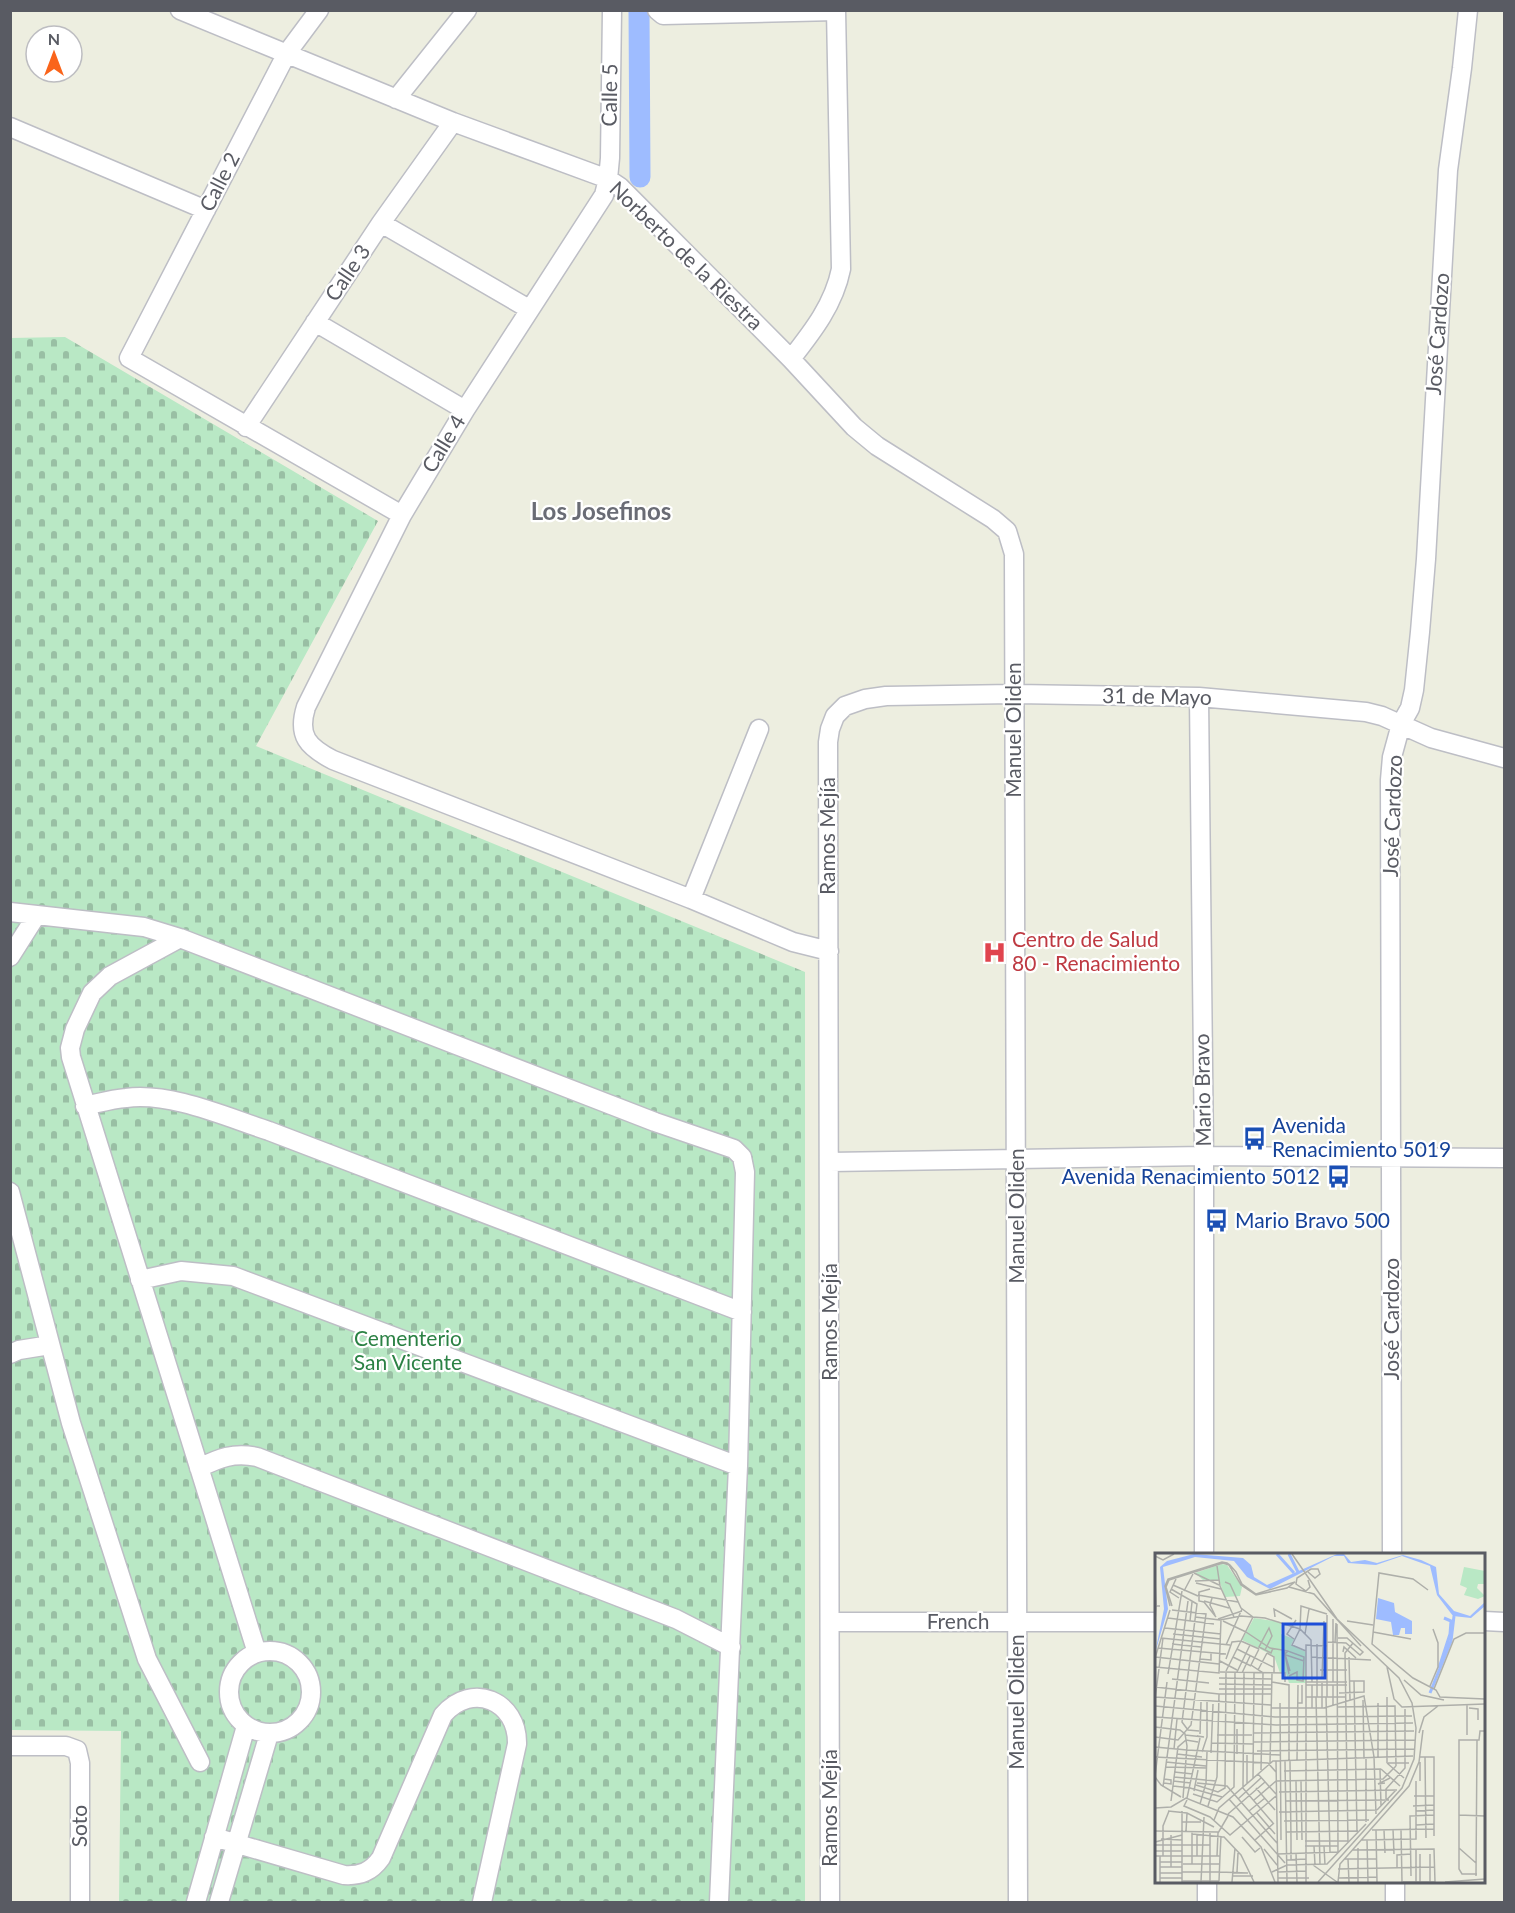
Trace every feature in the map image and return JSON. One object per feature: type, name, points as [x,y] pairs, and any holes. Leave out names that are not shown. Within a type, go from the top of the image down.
[{"type":"street","name":"Norberto de la Riestra","points":[[180,10],[453,122],[608,179],[620,187],[791,359],[836,410],[877,446],[993,519],[1007,531]]},
{"type":"street","name":"Calle 2","points":[[246,427],[129,358],[287,53],[319,10]]},
{"type":"street","points":[[396,99],[467,10]]},
{"type":"street","name":"Calle 5","points":[[608,179],[612,10]]},
{"type":"street","points":[[657,10],[663,15],[836,11],[841,269],[838,286],[824,314],[791,359]]},
{"type":"street","name":"José Cardozo","points":[[1392,1553],[1390,780],[1392,757],[1401,724],[1410,708],[1414,690],[1420,632],[1448,170],[1468,10]]},
{"type":"street","name":"Calle 3","points":[[246,427],[381,223],[453,122]]},
{"type":"street","points":[[10,127],[206,210]]},
{"type":"street","name":"Calle 4","points":[[608,179],[604,195],[465,410],[402,515],[306,707],[302,721],[309,744],[319,753],[333,760],[692,899]]},
{"type":"street","points":[[381,223],[529,309]]},
{"type":"street","points":[[315,322],[465,410]]},
{"type":"street","points":[[246,427],[402,515]]},
{"type":"street","name":"Manuel Oliden","points":[[1007,531],[1014,554],[1018,1902]]},
{"type":"street","name":"31 de Mayo","points":[[828,742],[835,716],[844,706],[865,699],[886,696],[1013,694],[1199,697],[1366,712],[1382,716],[1431,738],[1504,758]]},
{"type":"street","name":"Mario Bravo","points":[[1199,697],[1204,1156],[1204,1553]]},
{"type":"street","points":[[759,729],[692,899],[793,942],[829,951]]},
{"type":"street","name":"Ramos Mejía","points":[[828,742],[830,1902]]},
{"type":"street","points":[[10,912],[144,927],[180,938],[644,1118],[734,1149],[742,1157],[745,1172],[738,1466],[719,1902]]},
{"type":"street","points":[[10,957],[36,916]]},
{"type":"street","points":[[180,938],[110,976],[92,993],[79,1018],[70,1047],[85,1106],[257,1653]]},
{"type":"street","points":[[85,1106],[127,1097],[141,1097],[172,1101],[210,1112],[269,1131],[742,1312]]},
{"type":"street","points":[[830,1162],[1204,1156],[1504,1158]]},
{"type":"street","points":[[10,1192],[71,1423],[147,1659],[200,1762]]},
{"type":"street","points":[[140,1280],[181,1271],[233,1276],[738,1466]]},
{"type":"street","points":[[10,1354],[19,1350],[50,1345]]},
{"type":"street","points":[[199,1468],[226,1455],[257,1457],[676,1619],[731,1647]]},
{"type":"street","points":[[1485,1621],[1504,1622]]},
{"type":"street","name":"French","points":[[831,1622],[1155,1622]]},
{"type":"street","points":[[271,1651],[285,1654],[298,1661],[307,1673],[311,1686],[311,1701],[306,1714],[296,1725],[283,1732],[269,1734],[256,1732],[236,1717],[230,1705],[229,1686],[236,1668],[245,1659],[257,1653],[271,1651]]},
{"type":"street","points":[[214,1837],[344,1875],[367,1872],[381,1858],[443,1715],[462,1700],[489,1699],[510,1715],[517,1732],[517,1744],[482,1902]]},
{"type":"street","points":[[196,1902],[246,1726]]},
{"type":"street","points":[[219,1902],[269,1734]]},
{"type":"street","name":"Soto","points":[[10,1746],[66,1746],[77,1750],[80,1763],[80,1902]]},
{"type":"street","points":[[1207,1883],[1207,1902]]},
{"type":"street","points":[[1395,1883],[1395,1902]]},
{"type":"green space","name":"Cementerio San Vicente","points":[[65,337],[378,521],[256,746],[805,972],[805,1902],[119,1902],[121,1731],[11,1730],[10,338]]},
{"type":"waterway","points":[[639,10],[640,177]]},
{"type":"place","name":"Centro de Salud 80 - Renacimiento","points":[[994,952]]},
{"type":"place","name":"Avenida Renacimiento 5019","points":[[1254,1138]]},
{"type":"place","name":"Avenida Renacimiento 5012","points":[[1338,1177]]},
{"type":"place","name":"Mario Bravo 500","points":[[1217,1221]]},
{"type":"district","name":"Los Josefinos","points":[[601,512]]}]
